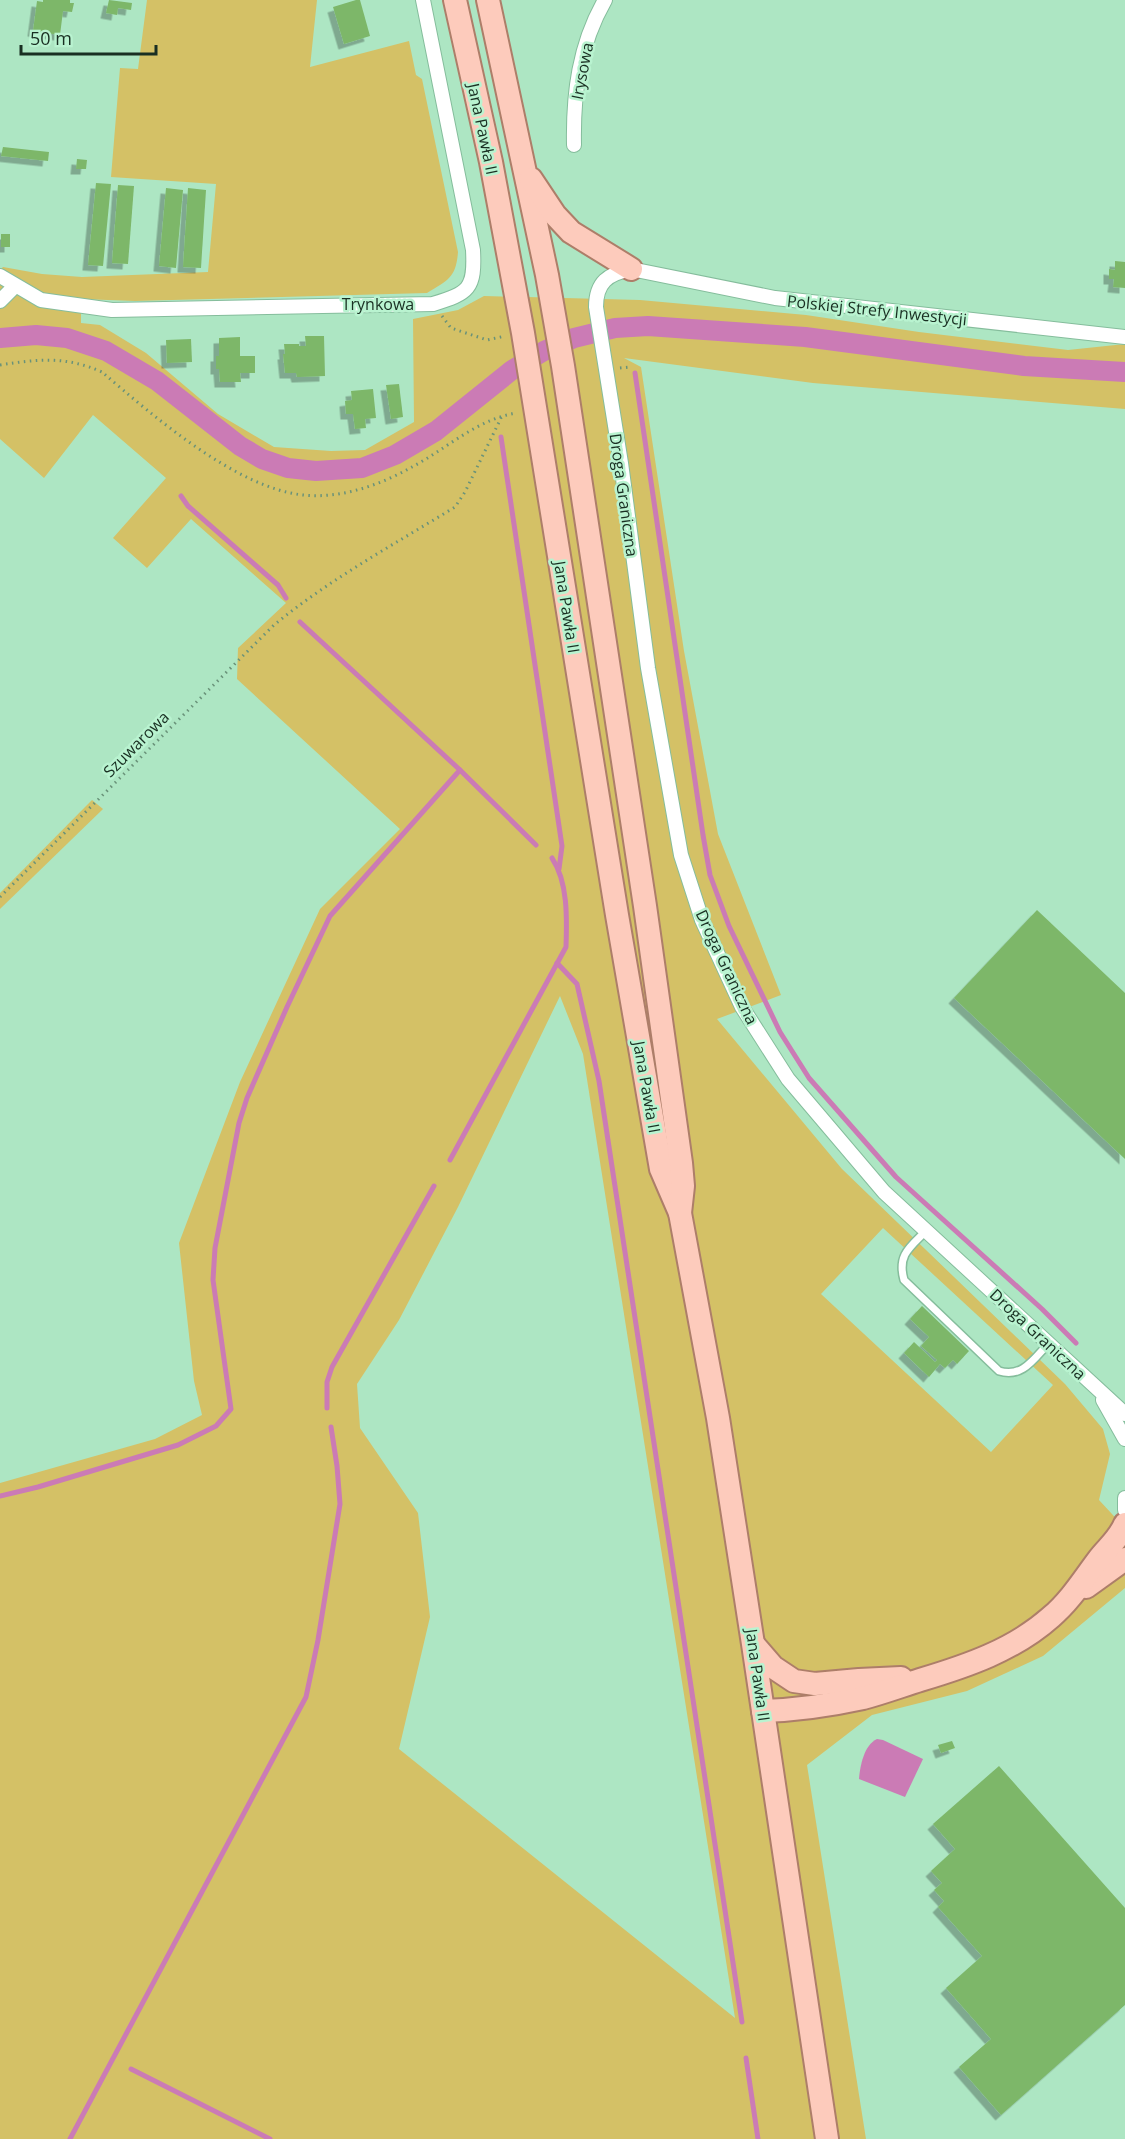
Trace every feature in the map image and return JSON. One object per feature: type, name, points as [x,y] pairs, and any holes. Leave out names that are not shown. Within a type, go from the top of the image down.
[{"type":"main road","name":"Jana Pawła II","points":[[455,0],[486,140],[512,334],[531,386],[617,915],[661,1169],[680,1213],[718,1418],[827,2139]]},
{"type":"main road","name":"Jana Pawła II","points":[[488,0],[525,170],[563,366],[645,906],[681,1163],[683,1186],[680,1213]]},
{"type":"main road","points":[[525,170],[555,215],[571,232],[631,269]]},
{"type":"main road","points":[[1070,1598],[1103,1553],[1118,1537],[1125,1524]]},
{"type":"main road","points":[[763,1711],[791,1710],[862,1698],[961,1668],[1012,1644],[1043,1624],[1070,1598],[1125,1558]]},
{"type":"main road","points":[[753,1644],[773,1667],[794,1681],[815,1684],[929,1677]]},
{"type":"street","name":"Trynkowa","points":[[0,276],[40,300],[112,309],[433,304],[456,297],[467,289],[472,279],[473,249],[423,0]]},
{"type":"street","name":"Irysowa","points":[[574,145],[578,75],[585,42],[605,0]]},
{"type":"street","name":"Droga Graniczna","points":[[631,269],[614,273],[600,285],[596,296],[596,307],[621,463],[648,668],[669,795],[681,855],[702,921],[742,1007],[788,1079],[884,1192],[1125,1414]]},
{"type":"street","name":"Polskiej Strefy Inwestycji","points":[[631,269],[775,298],[1125,337]]},
{"type":"street","points":[[0,301],[15,286]]},
{"type":"street","name":"Droga Graniczna","points":[[1098,1390],[1125,1439]]},
{"type":"street","points":[[1125,1498],[1125,1510]]},
{"type":"lane","points":[[926,1231],[902,1258],[901,1269],[904,1280],[999,1371],[1009,1374],[1021,1371],[1048,1344]]},
{"type":"path","points":[[433,304],[451,328],[487,340],[512,334]]},
{"type":"path","points":[[0,365],[38,359],[85,364],[102,372],[212,459],[278,490],[304,495],[344,493],[380,484],[496,417],[515,413]]},
{"type":"path","name":"Szuwarowa","points":[[0,897],[210,687],[292,610],[349,569],[455,507],[505,415]]},
{"type":"shaded area","points":[[147,0],[317,0],[310,67],[409,41],[416,75],[422,79],[458,252],[453,273],[446,281],[427,293],[135,301],[81,299],[81,323],[100,325],[146,353],[218,414],[274,447],[331,451],[365,450],[414,422],[413,319],[458,310],[484,296],[640,300],[806,315],[919,332],[1068,350],[1125,344],[1125,409],[813,383],[624,358],[641,367],[684,651],[718,834],[781,995],[717,1019],[842,1169],[1065,1384],[1103,1429],[1110,1454],[1099,1500],[1125,1528],[1125,1588],[1043,1656],[967,1691],[872,1715],[807,1765],[866,2139],[0,2139],[0,1483],[155,1439],[202,1415],[194,1381],[179,1243],[240,1082],[320,909],[400,829],[237,679],[238,648],[286,603],[191,519],[147,568],[113,538],[166,478],[93,415],[44,478],[0,439],[0,270],[3,267],[42,274],[82,277],[208,272],[216,184],[111,177],[120,68],[138,69]],"holes":[[[560,996],[583,1054],[735,2018],[399,1749],[430,1617],[418,1513],[360,1428],[357,1384],[399,1320],[458,1207]],[[883,1228],[1053,1385],[991,1452],[821,1294]]]},
{"type":"shaded area","points":[[92,800],[103,809],[0,909],[0,893]]},
{"type":"shaded area","points":[[877,1739],[923,1759],[905,1797],[859,1779],[866,1751]]},
{"type":"building","points":[[43,0],[70,0],[70,3],[74,3],[72,12],[63,11],[60,35],[33,31],[37,1],[43,2]]},
{"type":"building","points":[[109,0],[132,3],[131,10],[118,8],[117,15],[106,13]]},
{"type":"building","points":[[360,0],[370,36],[344,44],[333,7]]},
{"type":"building","points":[[3,147],[49,152],[48,161],[1,156]]},
{"type":"building","points":[[77,159],[87,160],[86,169],[76,169]]},
{"type":"building","points":[[96,183],[111,184],[103,266],[88,265]]},
{"type":"building","points":[[118,185],[134,186],[128,264],[112,263]]},
{"type":"building","points":[[166,188],[183,190],[176,268],[159,266]]},
{"type":"building","points":[[188,188],[206,190],[201,268],[183,267]]},
{"type":"building","points":[[1,234],[10,234],[10,247],[1,247]]},
{"type":"building","points":[[1115,261],[1125,262],[1125,288],[1113,287],[1114,279],[1109,279],[1109,269],[1115,270]]},
{"type":"building","points":[[305,336],[324,336],[325,376],[297,377],[296,373],[285,373],[284,344],[306,346]]},
{"type":"building","points":[[240,337],[240,356],[255,356],[255,373],[240,373],[241,382],[220,382],[219,369],[216,369],[219,338]]},
{"type":"building","points":[[191,339],[192,362],[167,363],[166,340]]},
{"type":"building","points":[[399,384],[403,417],[391,419],[386,385]]},
{"type":"building","points":[[373,389],[376,418],[365,419],[366,428],[355,429],[353,414],[346,414],[345,401],[352,400],[351,391]]},
{"type":"building","points":[[1037,910],[1125,993],[1125,1159],[954,998]]},
{"type":"building","points":[[922,1306],[969,1351],[957,1364],[953,1360],[945,1368],[940,1364],[929,1377],[904,1353],[914,1342],[935,1362],[937,1360],[921,1346],[929,1337],[910,1319]]},
{"type":"building","points":[[952,1741],[955,1748],[941,1753],[938,1745]]},
{"type":"building","points":[[999,1766],[1125,1908],[1125,2005],[1001,2115],[959,2067],[991,2039],[946,1988],[982,1956],[938,1907],[944,1901],[934,1890],[942,1883],[931,1871],[955,1849],[933,1824]]},
{"type":"waterway","points":[[0,338],[36,335],[67,338],[106,351],[157,381],[240,446],[262,459],[288,468],[316,471],[362,468],[395,455],[436,431],[512,370],[544,351],[574,338],[615,328],[648,326],[805,337],[1024,366],[1125,372]]},
{"type":"waterway","points":[[635,373],[703,835],[710,875],[729,926],[780,1032],[809,1078],[896,1177],[1042,1309],[1076,1343]]},
{"type":"waterway","points":[[501,437],[562,846],[559,869]]},
{"type":"waterway","points":[[181,496],[188,506],[278,585],[286,598]]},
{"type":"waterway","points":[[0,1496],[38,1487],[178,1445],[216,1426],[231,1409],[213,1280],[215,1248],[239,1123],[247,1098],[330,916],[460,770],[300,622]]},
{"type":"waterway","points":[[460,770],[536,845]]},
{"type":"waterway","points":[[450,1160],[566,947],[564,889],[552,858]]},
{"type":"waterway","points":[[557,963],[577,984],[599,1081],[742,2022]]},
{"type":"waterway","points":[[327,1408],[327,1382],[332,1367],[434,1186]]},
{"type":"waterway","points":[[70,2139],[306,1697],[318,1640],[340,1504],[331,1427]]},
{"type":"waterway","points":[[746,2058],[758,2139]]},
{"type":"waterway","points":[[131,2069],[270,2139]]}]
